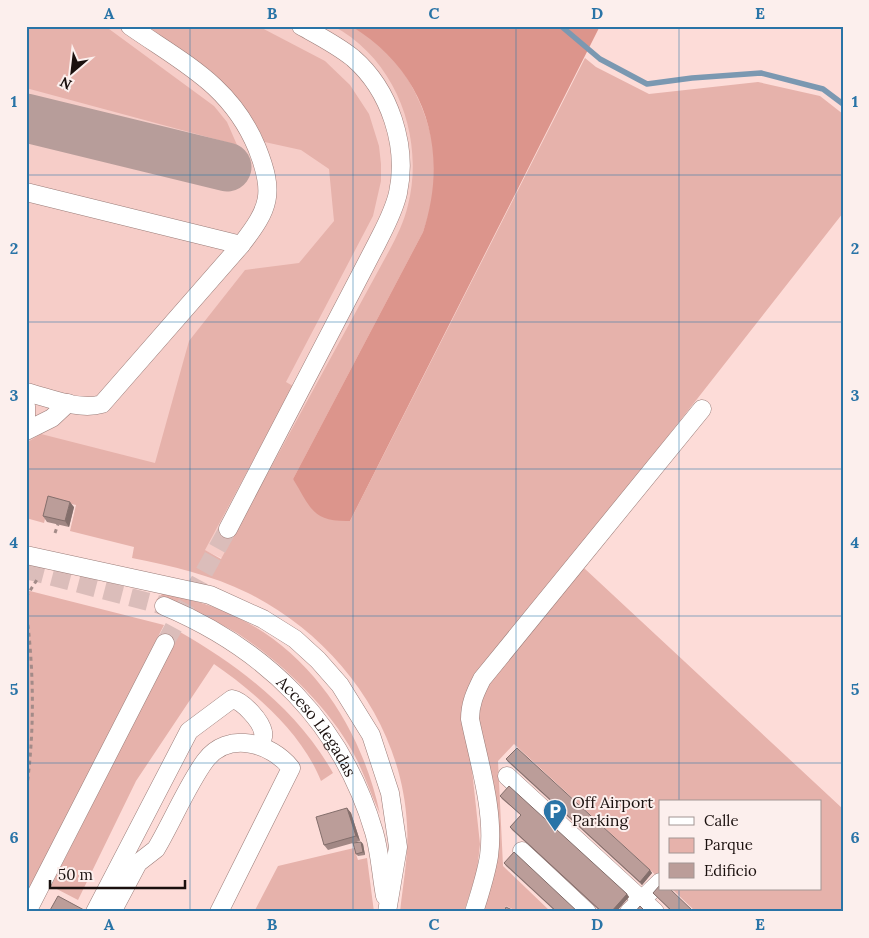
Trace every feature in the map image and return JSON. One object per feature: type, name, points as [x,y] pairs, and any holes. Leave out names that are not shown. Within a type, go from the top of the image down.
[{"type":"street","points":[[26,392],[92,407],[109,398],[241,245],[257,224],[265,208],[269,192],[265,167],[250,131],[227,96],[130,26]]},
{"type":"street","points":[[228,529],[377,243],[392,211],[399,184],[400,151],[396,128],[389,108],[377,88],[366,71],[353,58],[330,41],[301,26]]},
{"type":"street","points":[[26,192],[241,245]]},
{"type":"street","points":[[26,431],[52,418],[68,403]]},
{"type":"street","points":[[26,406],[26,421]]},
{"type":"street","points":[[474,912],[484,882],[490,854],[490,821],[470,719],[470,706],[474,694],[482,679],[702,409]]},
{"type":"street","points":[[26,555],[210,595],[263,619],[295,639],[318,660],[340,686],[371,735],[390,793],[398,847],[387,910]]},
{"type":"street","name":"Acceso Llegadas","points":[[164,606],[200,621],[231,639],[269,669],[314,714],[348,766],[361,795],[374,833],[387,910]]},
{"type":"street","points":[[27,912],[165,643]]},
{"type":"street","points":[[95,912],[189,731],[232,698],[237,700],[259,722],[263,732],[260,744]]},
{"type":"street","points":[[112,912],[138,863],[142,858],[150,854],[160,842],[206,760],[223,746],[251,742],[260,744],[282,757],[291,768],[219,912]]},
{"type":"street","points":[[507,776],[655,912]]},
{"type":"street","points":[[522,851],[587,912]]},
{"type":"street","points":[[629,912],[659,883]]},
{"type":"path","points":[[55,533],[58,524]]},
{"type":"path","points":[[26,597],[38,578]]},
{"type":"path","points":[[26,609],[32,649],[32,715],[26,792]]},
{"type":"shaded area","points":[[26,26],[351,26],[408,80],[423,232],[293,479],[226,560],[26,471]]},
{"type":"shaded area","points":[[351,26],[600,26],[350,521],[337,521],[320,516],[314,511],[293,479],[423,232],[431,202],[434,172],[432,143],[425,115],[414,90],[398,66],[377,44]]},
{"type":"green space","points":[[26,26],[105,26],[214,106],[227,122],[237,145],[26,88]]},
{"type":"green space","points":[[146,26],[258,26],[325,61],[350,85],[369,114],[379,146],[381,181],[373,216],[286,382],[293,386],[205,550],[221,559],[389,251],[400,229],[408,205],[412,179],[412,153],[408,127],[401,102],[389,79],[374,58],[355,40],[333,26],[350,26],[369,37],[385,50],[399,66],[420,103],[428,123],[435,161],[433,197],[423,232],[293,479],[350,521],[585,58],[596,67],[649,94],[758,82],[820,96],[843,114],[843,213],[464,696],[480,844],[477,871],[464,912],[400,912],[406,857],[407,825],[402,788],[392,753],[378,719],[359,688],[336,659],[309,634],[280,611],[248,593],[220,581],[191,572],[132,558],[134,547],[70,531],[76,505],[50,499],[44,523],[26,518],[26,443],[41,434],[155,463],[189,341],[245,270],[299,263],[334,221],[329,169],[301,150],[260,141],[229,88],[210,70]]},
{"type":"green space","points":[[584,568],[843,809],[843,912],[696,912],[673,890],[822,890],[822,800],[659,800],[659,878],[514,744],[498,761],[503,866],[551,912],[519,912],[506,906],[503,912],[477,912],[491,870],[475,711],[491,679]]},
{"type":"green space","points":[[26,590],[164,625],[26,895]]},
{"type":"green space","points":[[163,593],[214,607],[252,625],[280,644],[305,667],[326,692],[344,720],[359,750],[371,781],[380,814],[348,743],[306,690],[272,659],[237,633],[208,618],[156,600]]},
{"type":"green space","points":[[180,632],[225,660],[266,692],[303,730],[333,773],[321,781],[313,763],[276,715],[246,688],[214,664],[136,781],[78,900],[51,886]]},
{"type":"green space","points":[[354,848],[358,860],[367,858],[374,912],[254,912],[278,866]]},
{"type":"building","points":[[48,496],[70,502],[65,521],[43,516]]},
{"type":"building","points":[[517,748],[650,870],[640,882],[506,759]]},
{"type":"building","points":[[509,786],[627,894],[611,912],[602,912],[510,827],[521,815],[500,796]]},
{"type":"building","points":[[347,808],[356,836],[324,845],[316,817]]},
{"type":"building","points":[[361,842],[363,852],[356,854],[353,843]]},
{"type":"building","points":[[514,852],[578,912],[557,912],[504,863]]},
{"type":"building","points":[[659,886],[659,890],[671,890],[694,912],[673,912],[653,893]]},
{"type":"building","points":[[58,896],[84,910],[83,912],[49,912]]},
{"type":"building","points":[[640,906],[646,912],[635,912]]},
{"type":"building","points":[[506,907],[516,912],[504,912]]},
{"type":"waterway","points":[[561,26],[600,59],[647,84],[692,78],[761,73],[823,89],[843,104]]},
{"type":"taxiway","points":[[26,118],[227,167]]},
{"type":"tunnel","points":[[165,643],[228,529]]},
{"type":"tunnel","points":[[26,570],[164,606]]},
{"type":"place","name":"Off Airport Parking","points":[[555,832]]}]
